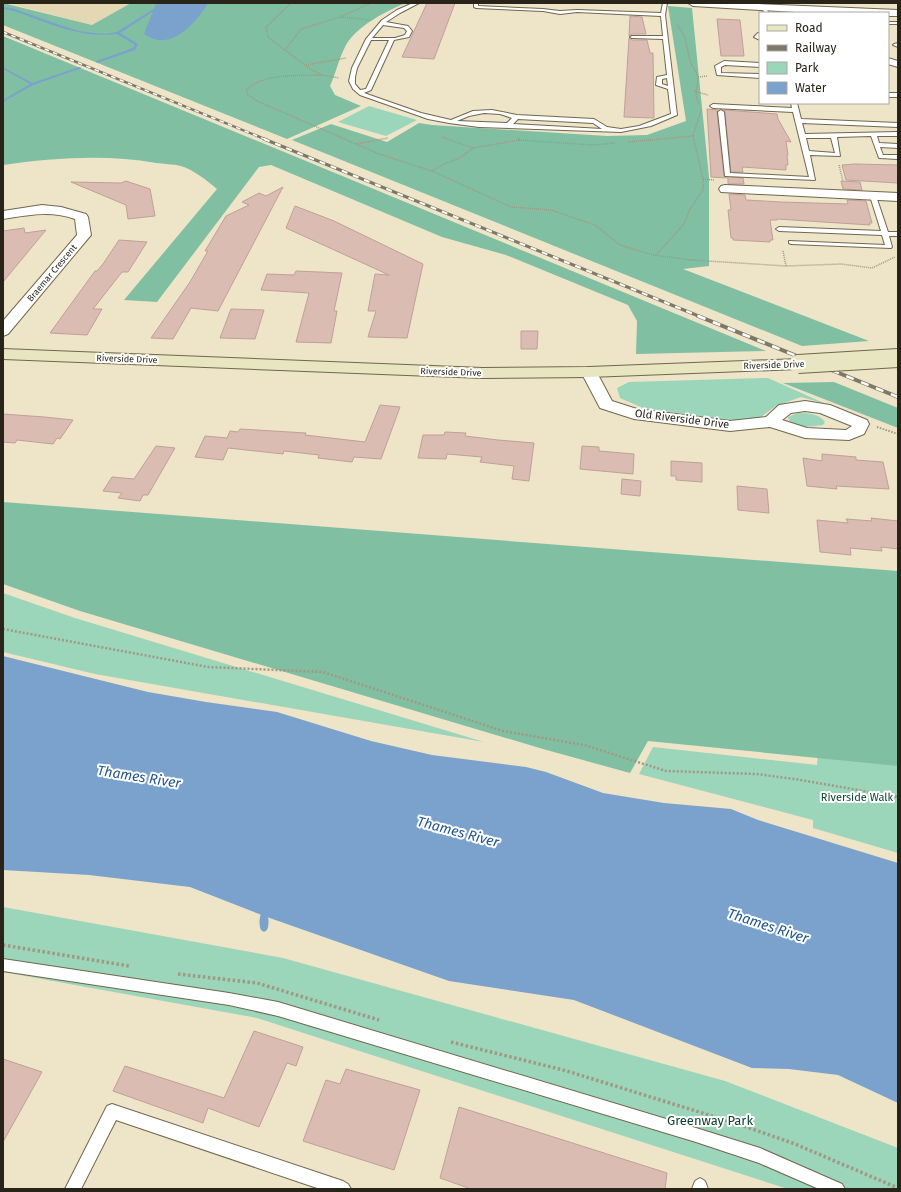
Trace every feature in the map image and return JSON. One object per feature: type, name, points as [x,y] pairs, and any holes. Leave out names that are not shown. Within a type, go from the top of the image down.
[{"type":"main road","name":"Riverside Drive","points":[[3,354],[483,373],[589,372],[898,358]]},
{"type":"street","points":[[693,3],[766,11],[848,12]]},
{"type":"street","points":[[725,189],[898,197]]},
{"type":"street","name":"Braemar Crescent","points":[[3,215],[50,208],[72,213],[81,217],[84,235],[3,331]]},
{"type":"street","name":"Old Riverside Drive","points":[[589,372],[606,404],[634,414],[730,426],[771,422],[805,433],[849,435],[858,430],[861,424]]},
{"type":"street","points":[[771,422],[784,409],[810,405],[837,413],[861,424]]},
{"type":"lane","points":[[417,3],[394,13],[375,29],[368,39],[352,80],[352,84],[360,92],[372,99],[429,118],[452,122],[622,131],[661,121],[674,115],[663,18],[665,3]]},
{"type":"lane","points":[[476,3],[476,7],[543,10],[569,13],[578,11],[663,18]]},
{"type":"lane","points":[[368,39],[392,39],[407,36],[410,31],[406,27],[383,22]]},
{"type":"lane","points":[[632,35],[666,36]]},
{"type":"lane","points":[[360,92],[368,90],[392,39]]},
{"type":"lane","points":[[759,65],[724,63],[718,66],[719,74],[759,76]]},
{"type":"lane","points":[[670,76],[658,78],[658,85],[671,88]]},
{"type":"lane","points":[[721,109],[727,175],[813,179],[794,104]]},
{"type":"lane","points":[[713,106],[721,109],[796,110]]},
{"type":"lane","points":[[452,122],[460,117],[481,111],[506,113],[516,117],[594,121],[605,128],[622,131]]},
{"type":"lane","points":[[509,125],[516,117]]},
{"type":"lane","points":[[799,121],[898,125]]},
{"type":"lane","points":[[873,134],[881,157],[898,157]]},
{"type":"lane","points":[[802,136],[898,134]]},
{"type":"lane","points":[[807,153],[838,155],[834,136]]},
{"type":"lane","points":[[876,145],[898,146]]},
{"type":"lane","points":[[791,242],[889,247],[886,233],[873,196]]},
{"type":"lane","points":[[779,229],[898,234]]},
{"type":"lane","points":[[3,965],[229,999],[278,1009],[696,1135],[760,1156],[837,1189]]},
{"type":"lane","points":[[73,1189],[112,1111],[343,1189]]},
{"type":"path","points":[[288,3],[290,5],[286,11],[274,19],[266,27],[268,37],[322,75]]},
{"type":"path","points":[[285,50],[301,29],[340,17],[371,3]]},
{"type":"path","points":[[340,17],[383,22]]},
{"type":"path","points":[[655,255],[684,224],[690,209],[703,190],[703,179],[693,136],[702,107],[697,101],[694,91],[698,78],[691,63],[690,47],[682,30],[674,23],[663,18]]},
{"type":"path","points":[[306,65],[360,57]]},
{"type":"path","points":[[352,80],[322,75],[289,77],[257,82],[248,86],[246,90],[248,95],[257,100],[355,144],[379,154],[432,171],[510,207],[551,210],[596,225],[620,245],[655,255],[692,260],[786,266],[841,264],[872,268],[891,260],[898,255]]},
{"type":"path","points":[[432,171],[444,164],[460,158],[473,148],[519,140],[519,126]]},
{"type":"path","points":[[442,137],[473,148]]},
{"type":"path","points":[[355,144],[388,138]]},
{"type":"path","points":[[838,161],[844,180]]},
{"type":"path","points":[[861,424],[884,428],[898,434]]},
{"type":"path","points":[[3,629],[208,667],[323,672],[503,731],[584,745],[666,771],[756,774],[795,779],[898,797]]},
{"type":"shaded area","points":[[7,3],[131,3],[92,25]]},
{"type":"green space","points":[[3,3],[92,25],[131,3],[406,3],[390,10],[365,25],[346,45],[330,86],[335,95],[361,106],[287,139],[3,25]]},
{"type":"green space","points":[[668,6],[692,8],[709,177],[709,266],[683,269],[869,341],[802,346],[292,140],[331,124],[387,142],[419,123],[607,136],[647,135],[686,121]]},
{"type":"green space","points":[[3,36],[766,351],[636,354],[637,321],[628,305],[506,255],[442,237],[271,165],[259,167],[157,302],[124,300],[217,189],[195,173],[181,166],[137,160],[80,158],[41,160],[3,165]]},
{"type":"green space","points":[[369,106],[417,120],[386,136],[338,122]]},
{"type":"green space","points":[[768,378],[826,404],[801,397],[776,406],[758,419],[733,421],[643,408],[620,398],[617,388],[629,382]]},
{"type":"green space","points":[[834,382],[898,408],[898,428],[783,383]]},
{"type":"green space","points":[[798,413],[809,413],[816,415],[825,422],[823,425],[805,427],[790,423],[788,417]]},
{"type":"green space","points":[[3,502],[898,571],[898,766],[648,741],[630,773],[543,749],[80,611],[3,584]]},
{"type":"green space","points":[[3,593],[75,618],[484,742],[95,674],[3,652]]},
{"type":"green space","name":"Riverside Walk","points":[[822,699],[898,712],[898,853],[813,828],[813,820],[639,774],[653,747],[817,765]]},
{"type":"green space","name":"Greenway Park","points":[[3,907],[283,958],[725,1081],[898,1148],[898,1189],[788,1189],[257,1018],[3,972]]},
{"type":"water","points":[[156,3],[208,3],[203,11],[181,34],[163,40],[153,39],[144,34]]},
{"type":"water","name":"Thames River","points":[[3,656],[148,692],[277,712],[371,741],[432,755],[526,767],[546,772],[603,793],[664,803],[731,809],[758,820],[898,863],[898,1103],[838,1075],[789,1069],[752,1068],[574,1000],[449,981],[264,916],[190,887],[89,875],[3,870]]},
{"type":"building","points":[[427,3],[455,3],[434,59],[402,57]]},
{"type":"building","points":[[630,16],[642,17],[646,34],[632,34],[629,36]]},
{"type":"building","points":[[717,19],[740,20],[744,56],[721,56]]},
{"type":"building","points":[[629,38],[632,40],[647,40],[650,53],[653,53],[654,118],[624,117]]},
{"type":"building","points":[[707,109],[718,110],[724,176],[743,178],[744,184],[728,184],[728,178],[711,177]]},
{"type":"building","points":[[724,110],[777,114],[778,119],[791,142],[786,141],[788,165],[786,165],[786,170],[742,167],[743,172],[731,172]]},
{"type":"building","points":[[842,165],[898,165],[898,183],[846,180]]},
{"type":"building","points":[[126,181],[150,189],[155,216],[128,219],[126,205],[71,182],[121,183]]},
{"type":"building","points":[[841,181],[860,182],[862,190],[843,189]]},
{"type":"building","points":[[283,187],[218,311],[191,308],[173,339],[151,338],[190,282],[208,251],[205,251],[226,216],[249,205],[242,202],[259,193],[266,196]]},
{"type":"building","points":[[729,194],[745,195],[746,200],[781,202],[848,204],[847,200],[866,201],[872,223],[869,223],[870,225],[777,219],[770,220],[773,240],[770,240],[770,242],[733,240],[733,238],[731,238],[728,210],[731,210]]},
{"type":"building","points":[[295,206],[334,221],[423,264],[407,338],[368,337],[376,311],[368,311],[375,274],[389,275],[286,228]]},
{"type":"building","points":[[24,228],[25,233],[46,230],[3,282],[3,231]]},
{"type":"building","points":[[119,240],[147,242],[128,272],[122,272],[93,309],[102,309],[87,335],[50,333],[95,271],[97,271],[103,264]]},
{"type":"building","points":[[296,271],[342,273],[334,311],[337,311],[331,343],[296,342],[309,293],[261,290],[267,274],[294,275]]},
{"type":"building","points":[[231,309],[264,310],[255,339],[220,338]]},
{"type":"building","points":[[521,331],[538,331],[537,349],[521,349]]},
{"type":"building","points":[[380,405],[400,407],[381,459],[354,457],[352,462],[318,458],[319,455],[284,451],[283,454],[228,448],[223,460],[195,457],[205,436],[227,438],[230,431],[238,432],[240,429],[306,433],[305,435],[365,442]]},
{"type":"building","points":[[3,414],[73,420],[60,439],[57,438],[53,444],[17,440],[15,443],[3,442]]},
{"type":"building","points":[[445,432],[466,433],[465,436],[534,443],[529,481],[512,479],[514,466],[480,462],[482,457],[447,454],[446,459],[418,458],[423,435],[444,435]]},
{"type":"building","points":[[156,446],[175,448],[148,495],[143,495],[140,501],[118,498],[122,493],[103,491],[112,477],[134,479]]},
{"type":"building","points":[[582,446],[599,447],[599,451],[634,454],[633,474],[580,469]]},
{"type":"building","points":[[822,454],[856,457],[856,460],[883,462],[889,489],[836,486],[837,489],[807,486],[803,458],[822,461]]},
{"type":"building","points":[[671,461],[702,463],[702,482],[676,480],[676,476],[671,476]]},
{"type":"building","points":[[622,479],[641,481],[640,496],[621,494]]},
{"type":"building","points":[[737,486],[767,489],[769,513],[738,510]]},
{"type":"building","points":[[871,518],[898,521],[898,549],[881,547],[882,551],[850,548],[851,555],[820,552],[817,520],[848,523],[846,519],[872,521]]},
{"type":"building","points":[[254,1031],[303,1047],[296,1066],[287,1063],[259,1127],[208,1108],[203,1123],[113,1091],[125,1066],[224,1098]]},
{"type":"building","points":[[3,1059],[42,1072],[3,1142]]},
{"type":"building","points":[[346,1069],[420,1090],[394,1170],[303,1141],[326,1080],[340,1084]]},
{"type":"building","points":[[459,1107],[667,1173],[665,1189],[471,1189],[440,1178]]},
{"type":"waterway","points":[[118,33],[165,3]]},
{"type":"waterway","points":[[3,8],[11,9],[79,32],[106,35],[118,33]]},
{"type":"waterway","points":[[97,62],[134,49],[137,45],[118,33]]},
{"type":"waterway","points":[[3,68],[32,84]]},
{"type":"waterway","points":[[32,84],[80,68]]},
{"type":"waterway","points":[[3,101],[32,84]]},
{"type":"waterway","points":[[264,916],[264,928]]},
{"type":"railway","points":[[3,32],[267,140]]},
{"type":"railway","points":[[264,139],[701,317]]},
{"type":"railway","points":[[698,316],[898,397]]}]
